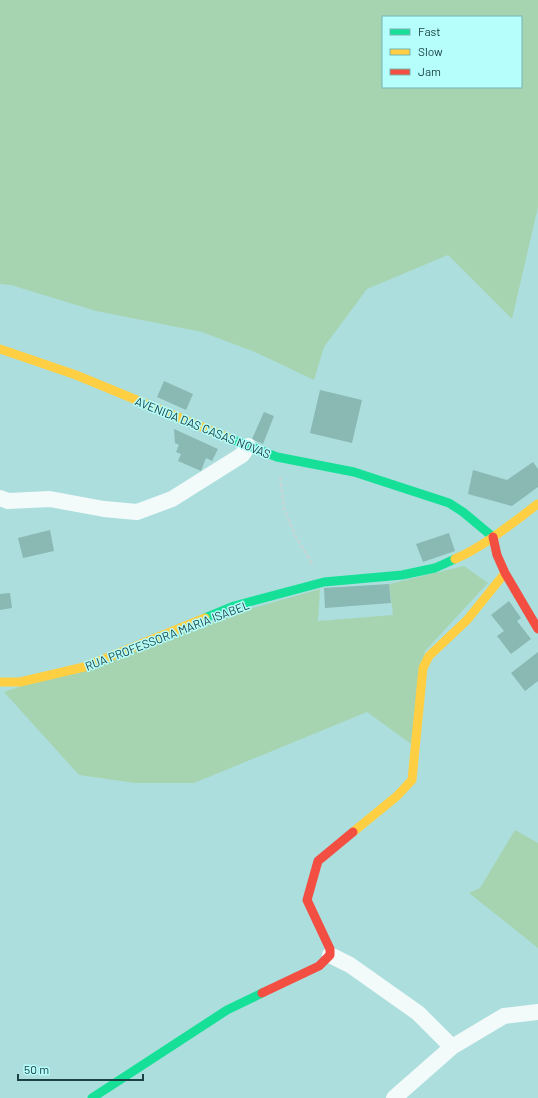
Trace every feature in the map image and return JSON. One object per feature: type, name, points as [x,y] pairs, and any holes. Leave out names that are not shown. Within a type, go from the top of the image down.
[{"type":"street","name":"AVENIDA DAS CASAS NOVAS","points":[[0,349],[76,375],[277,457],[331,466],[354,472],[449,503],[463,512],[493,537]]},
{"type":"street","points":[[0,498],[8,501],[50,499],[104,509],[137,512],[172,499],[242,455],[248,446]]},
{"type":"street","name":"RUA PROFESSORA MARIA ISABEL","points":[[0,682],[20,682],[84,667],[234,606],[324,582],[402,575],[435,568],[463,556],[493,537],[538,504]]},
{"type":"street","points":[[493,537],[497,555],[505,573],[538,629]]},
{"type":"street","points":[[92,1098],[227,1010],[319,966],[330,955],[330,949],[306,900],[318,860],[397,796],[412,780],[423,668],[429,656],[467,620],[505,573]]},
{"type":"street","points":[[330,955],[350,966],[418,1013],[452,1047]]},
{"type":"street","points":[[394,1098],[452,1047],[504,1016],[538,1012]]},
{"type":"path","points":[[277,457],[284,508],[295,535],[324,582]]},
{"type":"green space","points":[[0,0],[538,0],[538,207],[512,319],[448,255],[367,289],[324,347],[314,380],[255,352],[202,332],[96,311],[11,285],[0,284]]},
{"type":"green space","points":[[464,566],[488,583],[425,651],[411,744],[367,712],[194,783],[135,783],[79,775],[4,692],[256,607],[320,589],[318,621],[393,615],[389,584]]},
{"type":"green space","points":[[515,830],[538,843],[538,948],[469,893],[480,888]]},
{"type":"building","points":[[164,381],[193,394],[186,410],[157,397]]},
{"type":"building","points":[[320,390],[362,400],[352,443],[310,433]]},
{"type":"building","points":[[264,412],[274,416],[263,444],[252,439]]},
{"type":"building","points":[[174,429],[218,449],[212,461],[206,458],[201,471],[178,461],[181,454],[176,452],[179,445],[175,443]]},
{"type":"building","points":[[533,462],[538,469],[538,487],[512,506],[468,494],[473,470],[507,480]]},
{"type":"building","points":[[50,530],[54,551],[23,558],[18,538]]},
{"type":"building","points":[[449,533],[455,551],[423,562],[416,544]]},
{"type":"building","points":[[389,584],[391,603],[325,608],[324,588]]},
{"type":"building","points":[[10,593],[12,608],[0,610],[0,594]]},
{"type":"building","points":[[509,601],[521,618],[517,621],[531,639],[511,654],[497,636],[504,631],[491,615]]},
{"type":"building","points":[[538,652],[538,681],[525,691],[511,673]]},
{"type":"traffic: fast","points":[[231,439],[277,457],[354,472],[449,503],[463,512],[493,537]]},
{"type":"traffic: fast","points":[[205,618],[234,606],[324,582],[402,575],[435,568],[455,559]]},
{"type":"traffic: fast","points":[[92,1098],[227,1010],[262,993]]},
{"type":"traffic: slow","points":[[0,349],[76,375],[231,439]]},
{"type":"traffic: slow","points":[[455,559],[488,541],[538,504]]},
{"type":"traffic: slow","points":[[353,832],[397,796],[412,780],[423,668],[429,656],[467,620],[505,573]]},
{"type":"traffic: slow","points":[[0,682],[20,682],[84,667],[205,618]]},
{"type":"traffic: jam","points":[[493,537],[497,555],[505,573],[538,629]]},
{"type":"traffic: jam","points":[[262,993],[319,966],[330,955],[330,949],[307,900],[318,861],[353,832]]}]
